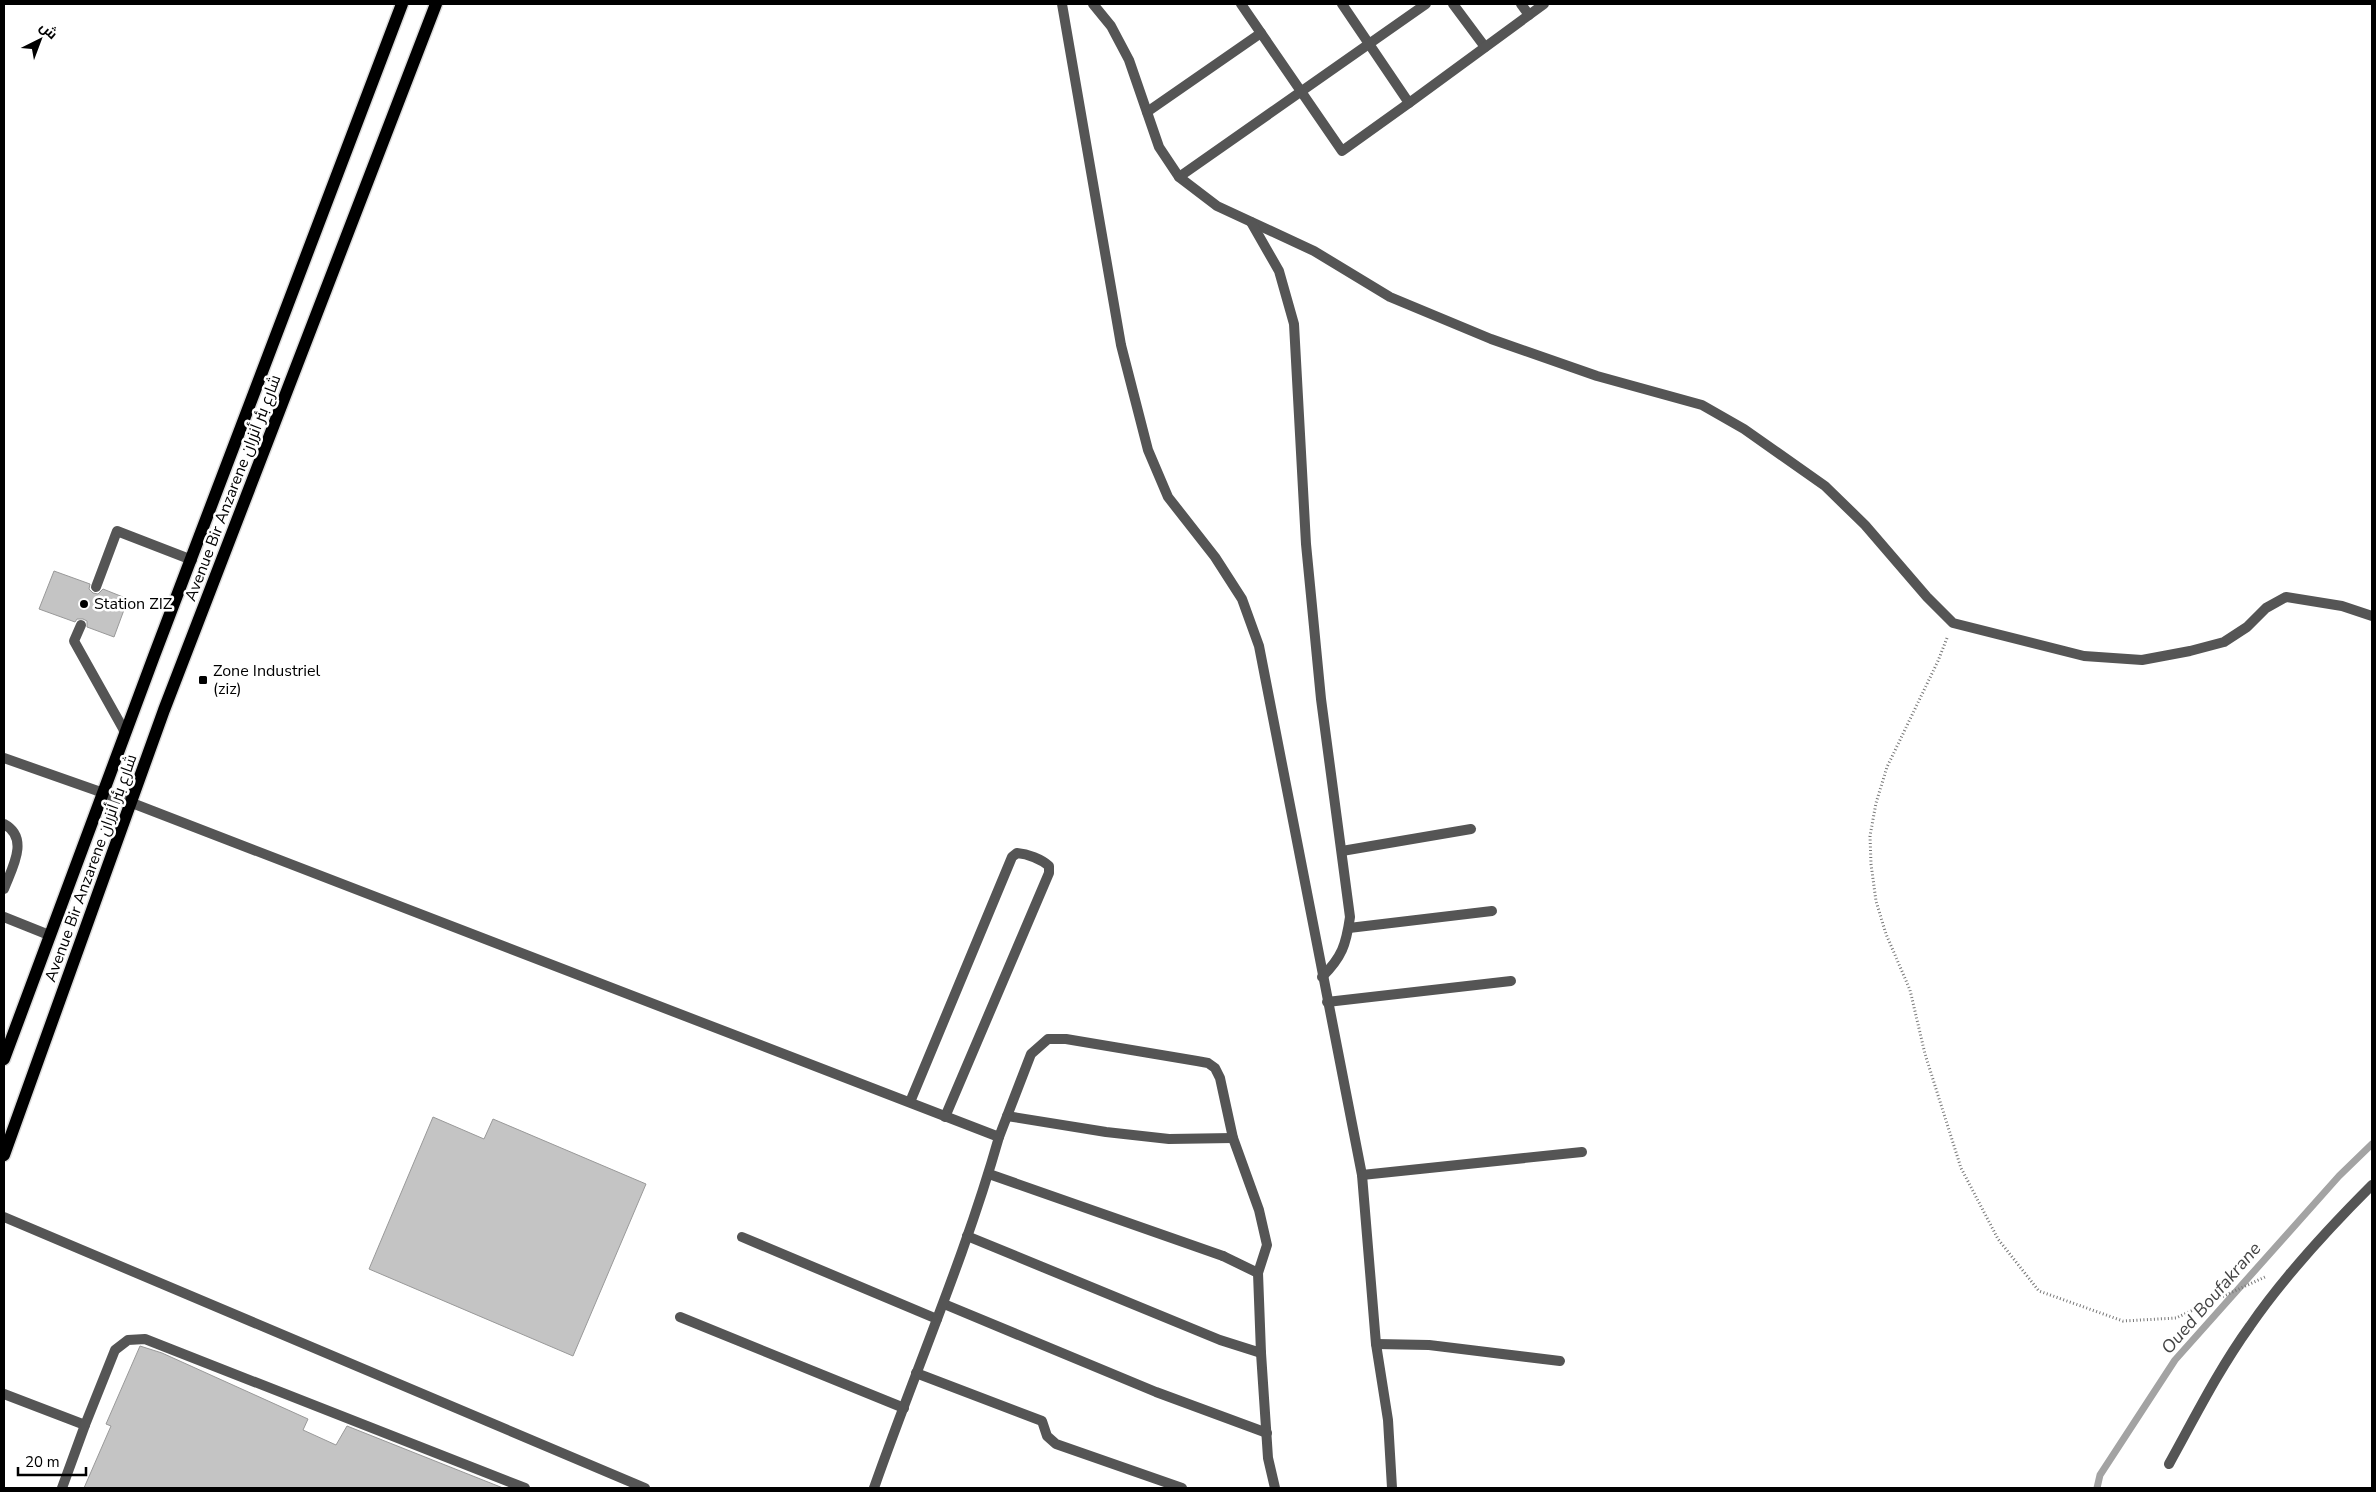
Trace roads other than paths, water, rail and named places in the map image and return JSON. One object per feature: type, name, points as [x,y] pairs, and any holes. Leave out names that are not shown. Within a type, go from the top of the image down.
[{"type":"main road","name":"Avenue Bir Anzarene شارع بئر أنزران","points":[[4,1058],[6,1043],[104,793],[125,732],[402,4]]},
{"type":"main road","name":"Avenue Bir Anzarene شارع بئر أنزران","points":[[4,1155],[164,710],[436,4]]},
{"type":"street","points":[[1062,4],[1121,345],[1148,450],[1168,498],[1209,550],[1242,599],[1259,646],[1362,1175],[1376,1344],[1388,1420],[1392,1488]]},
{"type":"street","points":[[1093,4],[1111,26],[1129,60],[1159,146],[1179,178],[1217,206],[1314,251],[1390,297],[1454,324],[1597,376],[1702,405],[1736,424],[1825,486],[1865,525],[1927,597],[1953,623],[2084,656],[2142,660],[2190,651],[2224,642],[2247,627],[2266,608],[2286,597],[2342,606],[2372,616]]},
{"type":"street","points":[[1241,4],[1342,151],[1544,4]]},
{"type":"street","points":[[1342,4],[1410,103]]},
{"type":"street","points":[[1179,178],[1426,4]]},
{"type":"street","points":[[1453,4],[1485,47]]},
{"type":"street","points":[[1521,4],[1529,15]]},
{"type":"street","points":[[1147,112],[1261,33]]},
{"type":"street","points":[[1251,222],[1279,271],[1294,324],[1306,544],[1321,699],[1350,917],[1345,948],[1336,963],[1322,977]]},
{"type":"street","points":[[96,587],[117,531],[192,560]]},
{"type":"street","points":[[80,624],[74,641],[125,732]]},
{"type":"street","points":[[4,758],[132,803],[999,1137]]},
{"type":"street","points":[[4,824],[16,834],[18,844],[17,854],[4,888]]},
{"type":"street","points":[[1342,851],[1471,829]]},
{"type":"street","points":[[910,1102],[1012,857],[1017,853],[1024,853],[1044,862],[1049,866],[1049,873],[945,1116]]},
{"type":"street","points":[[1349,928],[1492,910]]},
{"type":"street","points":[[4,917],[49,935]]},
{"type":"street","points":[[1327,1002],[1511,981]]},
{"type":"street","points":[[874,1488],[944,1304],[989,1174],[999,1137],[1031,1054],[1048,1039],[1066,1039],[1208,1063],[1215,1068],[1220,1078],[1233,1138],[1259,1210],[1267,1245],[1258,1273],[1268,1458],[1275,1488]]},
{"type":"street","points":[[1007,1116],[1106,1132],[1169,1138],[1233,1138]]},
{"type":"street","points":[[1362,1175],[1582,1152]]},
{"type":"street","points":[[989,1174],[1223,1256],[1258,1273]]},
{"type":"street","points":[[2169,1464],[2218,1374],[2251,1325],[2329,1230],[2372,1185]]},
{"type":"street","points":[[4,1217],[645,1488]]},
{"type":"street","points":[[967,1236],[1220,1340],[1261,1353]]},
{"type":"street","points":[[742,1237],[937,1319]]},
{"type":"street","points":[[944,1304],[1156,1392],[1267,1433]]},
{"type":"street","points":[[680,1317],[904,1408]]},
{"type":"street","points":[[62,1488],[115,1350],[128,1340],[145,1339],[525,1488]]},
{"type":"street","points":[[1376,1344],[1430,1345],[1560,1361]]},
{"type":"street","points":[[916,1374],[1042,1421],[1047,1436],[1056,1444],[1182,1488]]},
{"type":"street","points":[[4,1394],[85,1425]]},
{"type":"waterway","name":"Oued Boufakrane","points":[[2097,1488],[2100,1475],[2175,1360],[2339,1176],[2372,1144]]},
{"type":"place","name":"Station ZIZ","points":[[84,604]]},
{"type":"place","name":"Zone Industriel (ziz)","points":[[203,680]]}]
